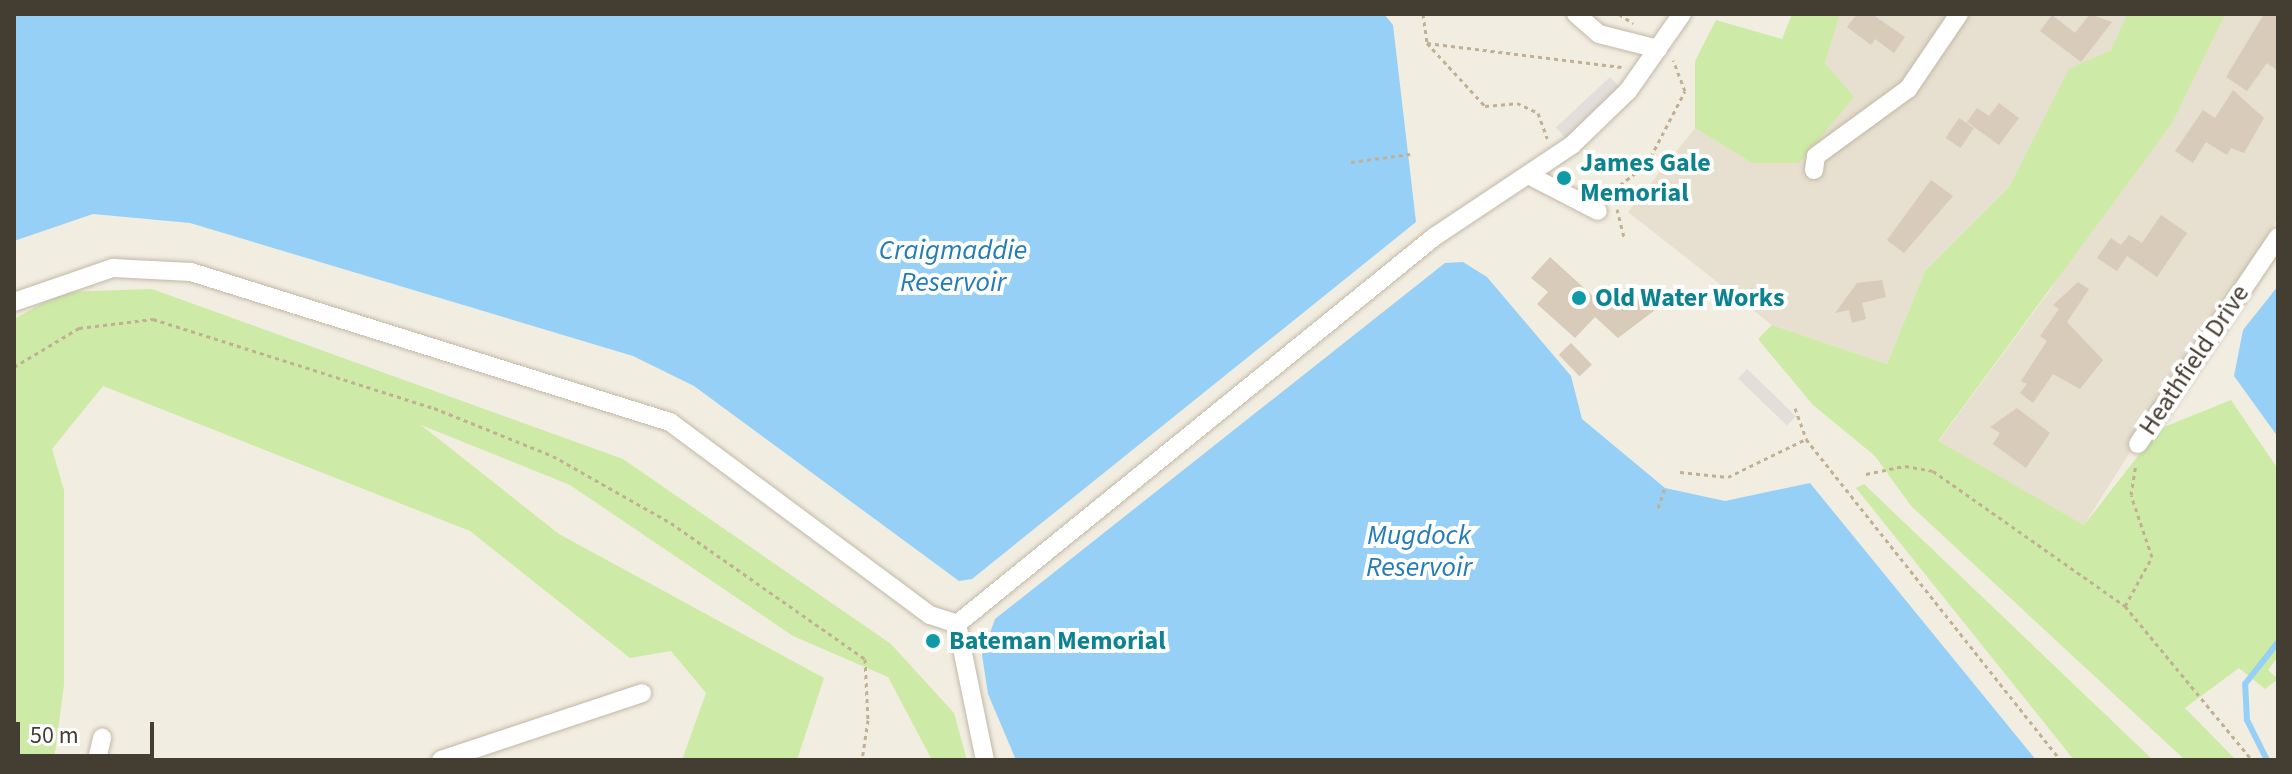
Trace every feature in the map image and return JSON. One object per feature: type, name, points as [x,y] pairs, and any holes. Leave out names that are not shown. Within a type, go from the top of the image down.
[{"type":"street","points":[[1576,14],[1599,34],[1658,49]]},
{"type":"street","points":[[957,624],[1434,237],[1532,177],[1572,145],[1646,66],[1682,14]]},
{"type":"street","points":[[1814,170],[1816,156],[1908,89],[1959,14]]},
{"type":"street","points":[[1532,177],[1598,211]]},
{"type":"street","name":"Heathfield Drive","points":[[2138,444],[2278,237]]},
{"type":"street","points":[[14,302],[113,268],[191,272],[670,422],[930,615],[957,624]]},
{"type":"street","points":[[957,624],[985,760]]},
{"type":"street","points":[[441,760],[642,693]]},
{"type":"street","points":[[97,760],[102,738]]},
{"type":"path","points":[[1423,14],[1427,43],[1485,106],[1517,103],[1538,113],[1548,140],[1572,145]]},
{"type":"path","points":[[1619,14],[1677,63],[1685,91],[1647,164],[1620,185],[1615,200],[1624,237]]},
{"type":"path","points":[[1427,43],[1646,66]]},
{"type":"path","points":[[1351,162],[1410,154]]},
{"type":"path","points":[[14,367],[79,328],[153,319],[434,408],[553,456],[671,523],[865,659],[862,760]]},
{"type":"path","points":[[1795,408],[1806,439],[2060,760]]},
{"type":"path","points":[[1680,472],[1728,477],[1806,439]]},
{"type":"path","points":[[2125,606],[2152,557],[2131,495],[2138,444]]},
{"type":"path","points":[[1866,474],[1905,466],[1933,471],[2125,606],[2252,760]]},
{"type":"path","points":[[1658,508],[1665,488]]},
{"type":"shaded area","points":[[1840,14],[2127,14],[2111,50],[2069,70],[2009,187],[1925,271],[1887,364],[1772,325],[1628,212],[1695,128],[1752,163],[1825,63]]},
{"type":"shaded area","points":[[2216,14],[2278,14],[2278,218],[2084,525],[1938,442],[2051,289]]},
{"type":"shaded area","points":[[1610,77],[1621,89],[1567,139],[1556,127]]},
{"type":"shaded area","points":[[1747,369],[1796,416],[1787,426],[1738,378]]},
{"type":"green space","points":[[1792,14],[1840,14],[1825,63],[1854,97],[1799,163],[1752,163],[1695,128],[1695,61],[1716,20],[1782,39]]},
{"type":"green space","points":[[2127,14],[2225,14],[2172,123],[1938,441],[2084,525],[2159,429],[2231,400],[2278,469],[2278,657],[2268,670],[2278,679],[2265,689],[2239,668],[2185,708],[2236,760],[2185,760],[1911,506],[1875,456],[1813,405],[1758,339],[1772,325],[1887,364],[1925,271],[2009,187],[2069,69],[2111,50]]},
{"type":"green space","points":[[152,289],[623,459],[891,644],[954,713],[967,760],[932,760],[888,677],[793,636],[570,485],[421,425],[559,534],[824,678],[797,760],[682,760],[706,693],[671,651],[630,658],[470,531],[103,386],[52,449],[64,490],[64,685],[54,760],[14,760],[14,319],[63,292]]},
{"type":"green space","points":[[1864,484],[2153,760],[2074,760],[1856,488]]},
{"type":"water","name":"Craigmaddie Reservoir","points":[[14,14],[1384,14],[1393,25],[1416,222],[972,579],[959,581],[694,386],[633,356],[190,223],[93,214],[14,241]]},
{"type":"water","name":"Mugdock Reservoir","points":[[1463,262],[1487,277],[1571,376],[1582,419],[1665,488],[1725,501],[1810,483],[2036,760],[1016,760],[988,694],[982,655],[995,619],[1445,263]]},
{"type":"water","points":[[2278,286],[2278,437],[2234,376],[2243,330]]},
{"type":"building","points":[[1857,14],[1872,14],[1905,37],[1894,53],[1875,39],[1871,45],[1847,27]]},
{"type":"building","points":[[2090,14],[2112,22],[2081,62],[2040,31],[2052,15],[2075,33]]},
{"type":"building","points":[[2264,14],[2278,14],[2278,71],[2267,63],[2247,91],[2226,77]]},
{"type":"building","points":[[2233,90],[2264,118],[2244,153],[2231,148],[2227,155],[2206,142],[2193,163],[2175,151],[2203,110],[2215,118]]},
{"type":"building","points":[[1999,103],[2019,118],[1999,145],[1967,122],[1977,108],[1989,116]]},
{"type":"building","points":[[1959,118],[1974,128],[1961,148],[1946,138]]},
{"type":"building","points":[[1931,180],[1953,196],[1904,253],[1887,240]]},
{"type":"building","points":[[2161,215],[2187,233],[2157,277],[2127,256],[2117,271],[2097,258],[2111,238],[2121,245],[2129,235],[2142,243]]},
{"type":"building","name":"Old Water Works","points":[[1550,257],[1594,297],[1602,288],[1615,299],[1627,286],[1655,310],[1618,338],[1595,317],[1575,338],[1537,304],[1548,292],[1531,278]]},
{"type":"building","points":[[1882,280],[1886,297],[1862,303],[1866,319],[1852,323],[1849,310],[1835,313],[1857,283]]},
{"type":"building","points":[[2078,282],[2089,289],[2067,322],[2103,360],[2080,389],[2053,374],[2033,403],[2020,393],[2027,384],[2021,381],[2047,341],[2040,336],[2059,309],[2053,305]]},
{"type":"building","points":[[1571,343],[1592,365],[1580,376],[1559,355]]},
{"type":"building","points":[[2017,408],[2050,433],[2026,468],[1993,444],[2000,433],[1990,427]]},
{"type":"waterway","points":[[2267,760],[2247,720],[2245,684],[2278,642]]},
{"type":"place","name":"James Gale Memorial","points":[[1564,178]]},
{"type":"place","name":"Old Water Works","points":[[1579,298]]},
{"type":"place","name":"Bateman Memorial","points":[[933,641]]}]
